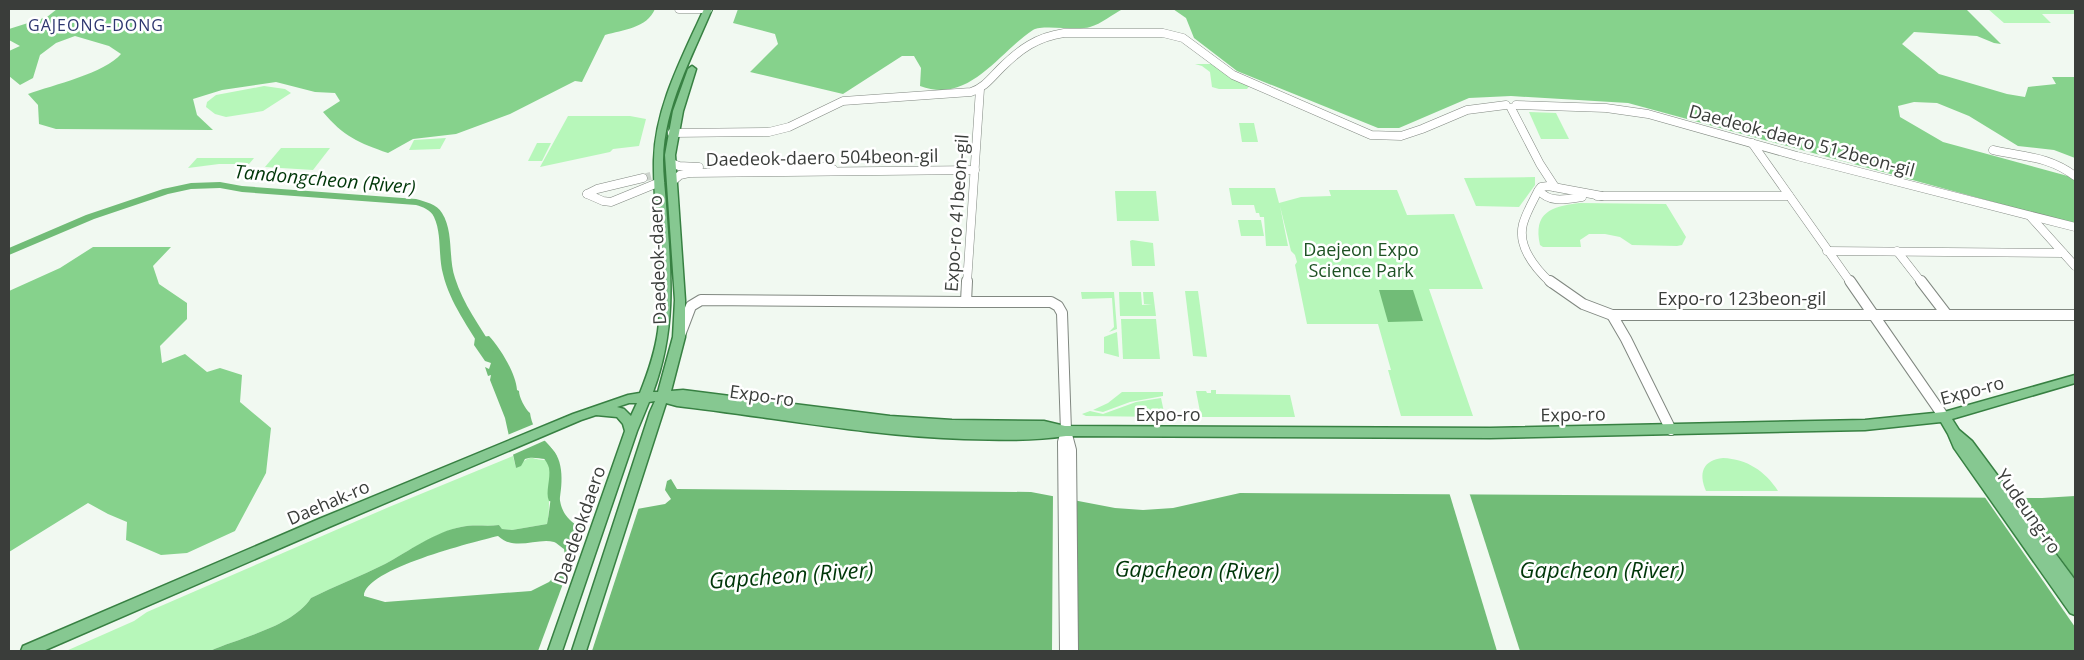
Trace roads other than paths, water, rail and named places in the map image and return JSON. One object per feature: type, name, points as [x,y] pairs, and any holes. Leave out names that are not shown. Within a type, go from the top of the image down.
[{"type":"main road","name":"Daedeok-daero","points":[[640,411],[646,397],[661,344],[665,318],[660,182],[657,164],[658,147],[668,107],[708,9]]},
{"type":"main road","name":"Daedeok-daero","points":[[579,651],[656,412],[663,397],[679,337],[680,300],[671,163],[672,133],[678,104],[716,9]]},
{"type":"main road","name":"Expo-ro","points":[[646,397],[663,397],[677,402],[888,430],[950,434],[1043,435],[1066,431],[1490,432],[1672,430],[1865,425],[1944,417],[2075,379]]},
{"type":"main road","name":"Daehak-ro","points":[[28,651],[551,428],[614,403],[646,397]]},
{"type":"main road","name":"Daedeokdaero","points":[[555,651],[631,431],[640,411]]},
{"type":"main road","points":[[576,418],[598,412],[620,412],[629,422],[631,431]]},
{"type":"main road","name":"Yudeung-ro","points":[[1944,417],[1954,433],[1958,445],[2075,609]]},
{"type":"main road","name":"Yudeung-ro","points":[[1954,433],[1968,444],[2075,591]]},
{"type":"street","points":[[679,9],[708,9]]},
{"type":"street","name":"Daedeok-daero 512beon-gil","points":[[980,88],[1027,44],[1036,38],[1048,34],[1164,33],[1192,43],[1233,74],[1371,136],[1404,137],[1420,132],[1466,110],[1484,105],[1606,108],[1648,114],[2075,227]]},
{"type":"street","points":[[672,133],[769,132],[789,127],[843,101],[971,92],[980,88]]},
{"type":"street","name":"Expo-ro 41beon-gil","points":[[980,88],[966,302],[1046,301],[1058,306],[1063,316],[1067,449]]},
{"type":"street","points":[[1511,106],[1540,164],[1561,194],[1530,210]]},
{"type":"street","name":"Expo-ro 123beon-gil","points":[[1752,143],[1944,417]]},
{"type":"street","points":[[1993,150],[2040,158],[2056,164],[2075,176]]},
{"type":"street","points":[[671,163],[679,166],[735,170]]},
{"type":"street","points":[[1540,164],[1543,178],[1530,210],[1524,218],[1522,230],[1522,239],[1532,260],[1541,274],[1564,293],[1594,309],[1612,315],[1631,348],[1672,430]]},
{"type":"street","name":"Daedeok-daero 504beon-gil","points":[[672,181],[680,175],[689,173],[735,170],[823,173],[836,170],[975,170]]},
{"type":"street","points":[[643,178],[605,187],[587,194],[607,202],[652,183],[660,182]]},
{"type":"street","points":[[1539,189],[1544,186],[1602,196]]},
{"type":"street","points":[[1539,189],[1541,194],[1554,198],[1602,196],[1789,196]]},
{"type":"street","points":[[2030,216],[2075,266]]},
{"type":"street","points":[[1827,251],[2063,253]]},
{"type":"street","points":[[1897,251],[1948,315]]},
{"type":"street","points":[[679,337],[691,306],[701,300],[966,302]]},
{"type":"street","name":"Expo-ro 123beon-gil","points":[[1612,315],[2075,315]]},
{"type":"street","points":[[1065,651],[1067,449]]},
{"type":"street","points":[[1067,449],[1073,651]]},
{"type":"water","points":[[1379,290],[1413,290],[1423,321],[1388,322]]},
{"type":"water","points":[[489,336],[511,369],[517,390],[524,406],[530,413],[534,427],[557,457],[525,459],[521,466],[516,468],[505,418],[490,380],[491,375],[488,376],[485,367],[489,369],[491,363],[485,361],[474,345],[475,338]]},
{"type":"water","name":"Gapcheon (River)","points":[[671,479],[677,489],[1031,492],[1115,508],[1143,510],[1173,508],[1240,493],[2042,498],[2075,496],[2075,651],[210,651],[279,624],[292,617],[311,598],[385,564],[452,529],[499,525],[502,529],[512,530],[547,524],[554,483],[559,482],[559,496],[564,513],[578,526],[609,514],[665,504],[671,499],[665,490],[667,481]],"holes":[[[498,536],[505,541],[519,544],[541,541],[554,542],[564,549],[566,565],[549,582],[531,591],[385,602],[364,596],[369,586],[382,576],[422,558]]]},
{"type":"waterway","name":"Tandongcheon (River)","points":[[9,252],[90,217],[166,191],[191,186],[220,185],[242,189],[416,202],[432,208],[439,216],[444,234],[446,266],[453,288],[488,350]]},
{"type":"waterway","name":"Tandongcheon (River)","points":[[542,448],[552,460],[556,470],[554,497]]},
{"type":"tunnel","points":[[643,178],[666,172],[693,171]]},
{"type":"district","name":"GAJEONG-DONG","points":[[96,25]]},
{"type":"park label","name":"Daejeon Expo Science Park","points":[[1361,259]]}]
